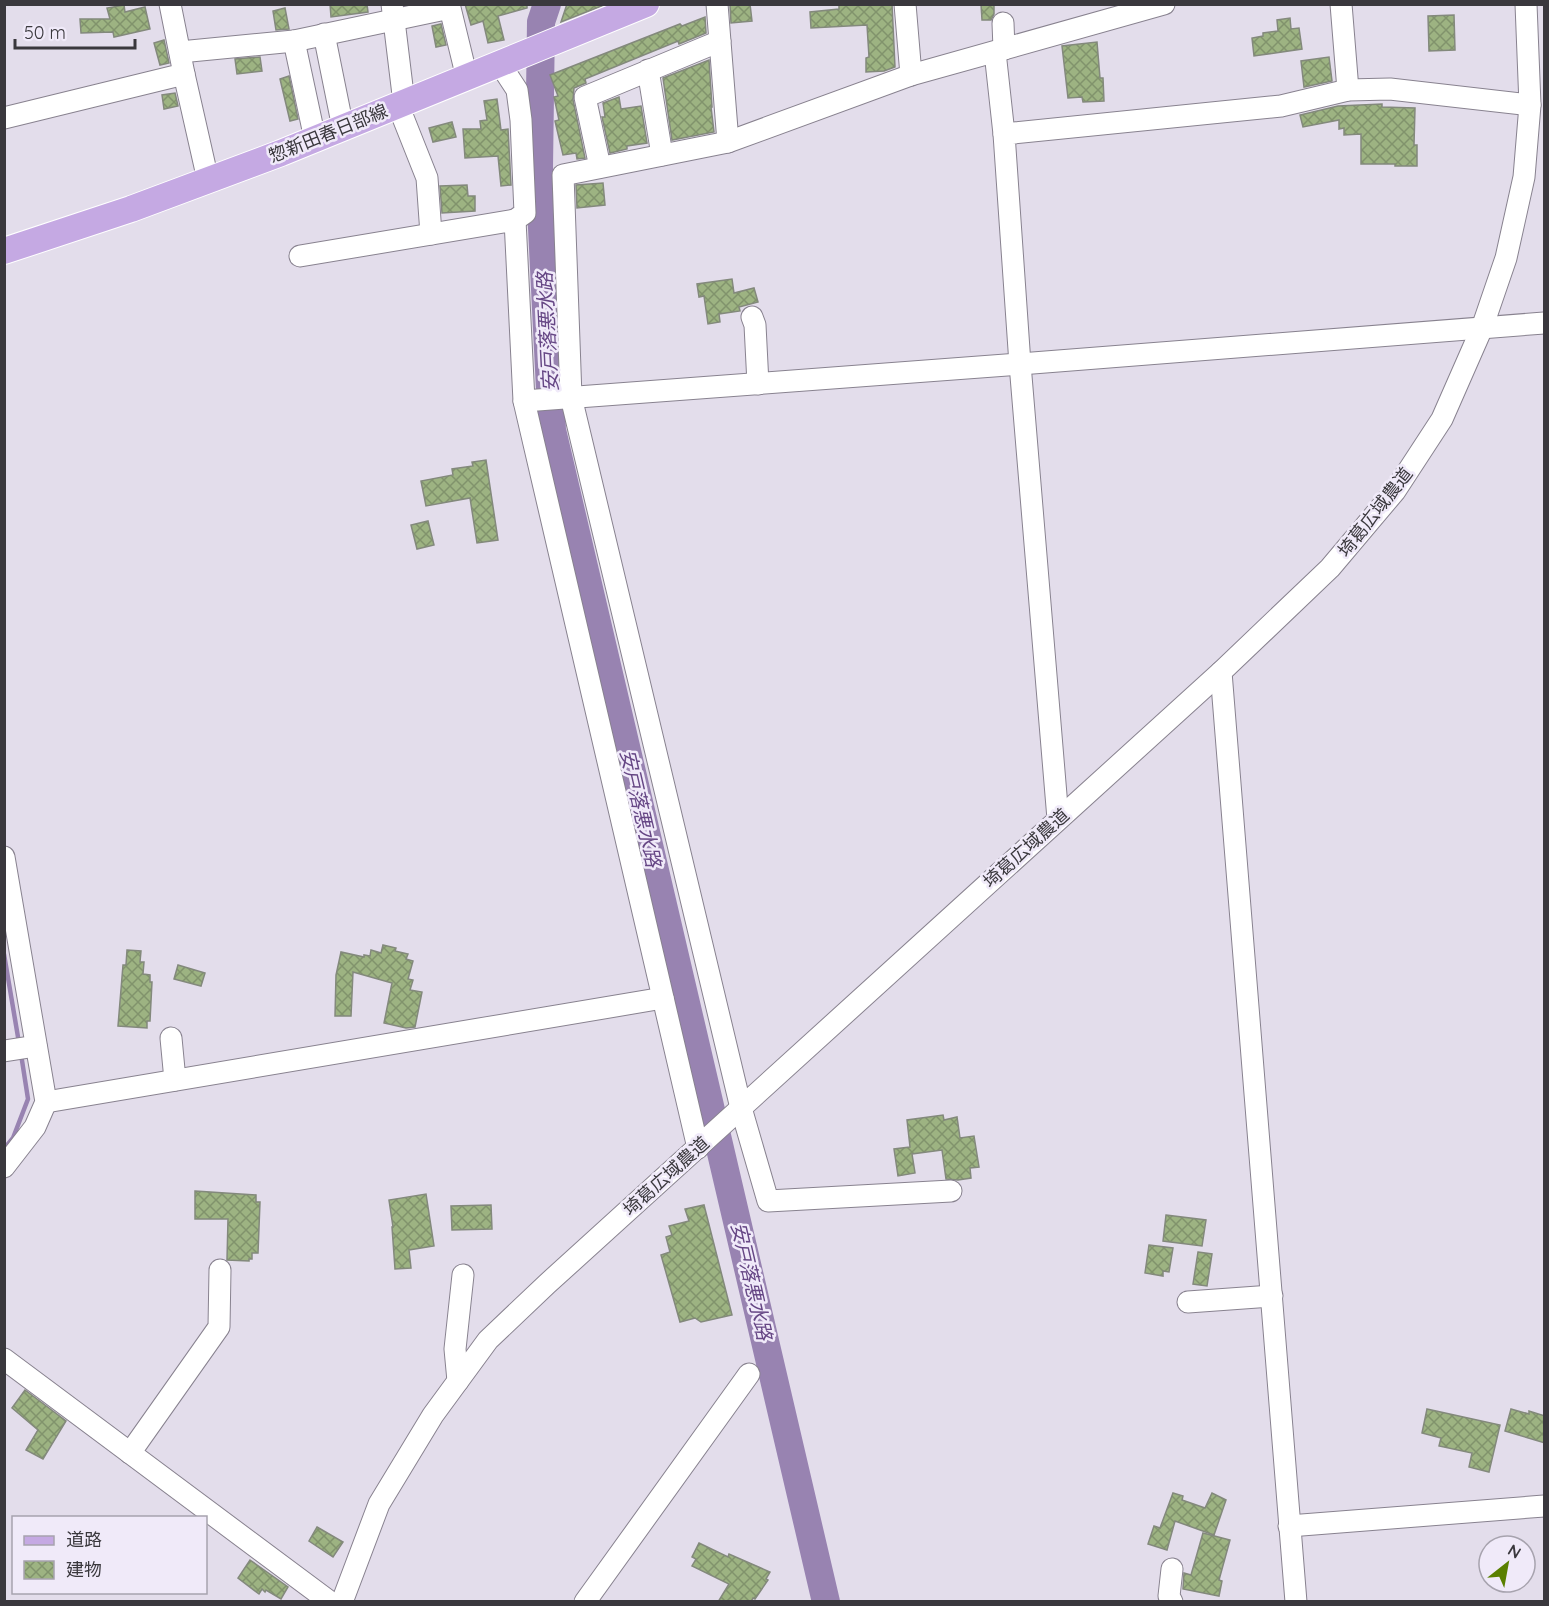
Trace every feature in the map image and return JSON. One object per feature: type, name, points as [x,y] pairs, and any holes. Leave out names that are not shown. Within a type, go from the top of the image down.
[{"type":"main road","name":"惣新田春日部線","points":[[4,251],[54,236],[315,139],[646,4]]},
{"type":"street","points":[[170,4],[208,180]]},
{"type":"street","points":[[717,4],[728,142]]},
{"type":"street","points":[[905,4],[911,75]]},
{"type":"street","points":[[951,1191],[768,1201],[738,1111],[571,397],[563,175],[728,142],[911,75],[1000,50],[1096,14],[1164,4]]},
{"type":"street","points":[[1341,4],[1348,90]]},
{"type":"street","name":"埼葛広域農道","points":[[342,1602],[379,1504],[433,1415],[488,1340],[1221,672],[1330,568],[1395,491],[1442,419],[1482,328],[1506,258],[1524,177],[1530,105],[1526,4]]},
{"type":"street","points":[[180,52],[294,40],[324,34],[393,12],[450,8],[466,78]]},
{"type":"street","points":[[393,12],[401,104],[427,178],[432,234]]},
{"type":"street","points":[[1003,23],[1000,50],[1004,134],[1020,364],[1058,819]]},
{"type":"street","points":[[324,34],[343,128]]},
{"type":"street","points":[[294,40],[315,139]]},
{"type":"street","points":[[600,167],[585,97],[720,41]]},
{"type":"street","points":[[300,255],[515,220],[525,213],[521,120],[517,90],[500,64]]},
{"type":"street","points":[[648,70],[662,155]]},
{"type":"street","points":[[4,118],[184,74]]},
{"type":"street","points":[[1004,134],[1281,106],[1348,90],[1390,89],[1530,105]]},
{"type":"street","points":[[515,220],[524,401],[663,998],[701,1145]]},
{"type":"street","points":[[752,317],[755,325],[758,384]]},
{"type":"street","points":[[524,401],[1545,322]]},
{"type":"street","points":[[1221,672],[1296,1602]]},
{"type":"street","points":[[4,857],[46,1102],[35,1127],[4,1167]]},
{"type":"street","points":[[46,1102],[663,998]]},
{"type":"street","points":[[171,1038],[175,1080]]},
{"type":"street","points":[[4,1051],[36,1046]]},
{"type":"street","points":[[130,1453],[219,1327],[220,1270]]},
{"type":"street","points":[[458,1381],[455,1349],[463,1275]]},
{"type":"street","points":[[1188,1302],[1272,1296]]},
{"type":"street","points":[[4,1359],[330,1602]]},
{"type":"street","points":[[585,1602],[749,1374]]},
{"type":"street","points":[[1289,1526],[1545,1506]]},
{"type":"street","points":[[1172,1569],[1169,1596],[1172,1602]]},
{"type":"building","points":[[330,4],[367,4],[368,12],[331,17]]},
{"type":"building","points":[[465,4],[527,4],[527,8],[498,16],[504,40],[488,43],[483,21],[471,25]]},
{"type":"building","points":[[567,4],[604,4],[604,5],[561,22]]},
{"type":"building","points":[[750,4],[752,21],[731,23],[730,5]]},
{"type":"building","points":[[839,4],[892,4],[895,67],[884,71],[866,72],[866,58],[869,57],[867,25],[811,28],[810,12],[839,9]]},
{"type":"building","points":[[981,4],[994,4],[994,14],[991,20],[982,20]]},
{"type":"building","points":[[124,5],[125,12],[145,7],[150,29],[114,37],[113,32],[81,33],[80,19],[110,19],[107,8]]},
{"type":"building","points":[[285,8],[289,29],[276,30],[273,11]]},
{"type":"building","points":[[1454,15],[1455,50],[1429,51],[1428,16]]},
{"type":"building","points":[[705,17],[706,33],[679,44],[678,41],[585,79],[586,83],[574,88],[573,100],[585,158],[577,159],[576,153],[563,155],[555,121],[559,120],[554,97],[558,96],[550,75],[680,24],[682,26]]},
{"type":"building","points":[[1290,18],[1291,29],[1299,28],[1302,49],[1254,56],[1252,38],[1263,36],[1263,33],[1278,31],[1277,20]]},
{"type":"building","points":[[441,24],[446,45],[436,47],[432,26]]},
{"type":"building","points":[[164,40],[169,63],[160,65],[154,43]]},
{"type":"building","points":[[1097,42],[1104,101],[1083,102],[1082,97],[1068,98],[1062,46]]},
{"type":"building","points":[[260,57],[262,71],[237,74],[235,59]]},
{"type":"building","points":[[1329,57],[1332,81],[1304,87],[1301,61]]},
{"type":"building","points":[[709,60],[714,132],[672,140],[663,78]]},
{"type":"building","points":[[289,76],[298,119],[290,121],[280,79]]},
{"type":"building","points":[[175,93],[178,106],[164,109],[162,95]]},
{"type":"building","points":[[619,97],[621,109],[641,106],[647,143],[627,146],[627,149],[610,153],[602,117],[605,117],[603,103]]},
{"type":"building","points":[[497,99],[501,130],[508,129],[511,185],[501,186],[498,156],[465,158],[463,129],[481,129],[480,121],[487,120],[484,101]]},
{"type":"building","points":[[1382,104],[1382,107],[1415,108],[1414,145],[1417,145],[1417,166],[1361,164],[1361,134],[1344,135],[1344,128],[1339,129],[1339,120],[1303,127],[1300,115],[1338,106]]},
{"type":"building","points":[[452,122],[456,137],[433,142],[429,128]]},
{"type":"building","points":[[603,183],[605,205],[577,208],[576,185]]},
{"type":"building","points":[[467,185],[468,196],[475,196],[475,211],[442,213],[440,186]]},
{"type":"building","points":[[732,279],[734,293],[754,288],[758,302],[739,307],[740,311],[719,314],[720,322],[708,324],[704,296],[699,297],[697,284]]},
{"type":"building","points":[[486,460],[498,540],[477,543],[470,498],[426,506],[421,481],[453,475],[452,469],[473,466],[472,462]]},
{"type":"building","points":[[428,521],[434,545],[417,549],[411,525]]},
{"type":"building","points":[[383,945],[408,954],[406,959],[413,961],[408,979],[413,980],[410,990],[422,992],[415,1027],[406,1028],[384,1023],[392,983],[353,972],[351,1016],[335,1016],[336,975],[341,952],[364,957],[364,955],[370,956],[371,950],[381,953]]},
{"type":"building","points":[[127,950],[141,951],[140,962],[144,962],[143,974],[150,975],[150,982],[152,982],[150,1021],[147,1021],[147,1028],[118,1026],[123,965],[126,965]]},
{"type":"building","points":[[178,965],[205,973],[201,986],[174,979]]},
{"type":"building","points":[[943,1115],[944,1120],[957,1117],[960,1138],[974,1136],[979,1167],[970,1168],[971,1178],[946,1179],[942,1150],[912,1154],[915,1173],[898,1176],[894,1149],[910,1147],[907,1120]]},
{"type":"building","points":[[195,1191],[256,1195],[256,1202],[260,1202],[258,1253],[252,1253],[252,1259],[249,1261],[227,1260],[228,1219],[195,1219]]},
{"type":"building","points":[[426,1194],[434,1246],[409,1250],[411,1268],[395,1269],[389,1200]]},
{"type":"building","points":[[491,1205],[492,1229],[452,1230],[451,1206]]},
{"type":"building","points":[[704,1205],[732,1315],[701,1322],[695,1318],[680,1322],[661,1255],[670,1252],[666,1237],[672,1235],[669,1226],[689,1221],[685,1209]]},
{"type":"building","points":[[1166,1215],[1206,1220],[1202,1246],[1163,1241]]},
{"type":"building","points":[[1149,1245],[1173,1248],[1169,1272],[1163,1271],[1163,1276],[1145,1273]]},
{"type":"building","points":[[1198,1252],[1212,1254],[1207,1286],[1193,1284]]},
{"type":"building","points":[[25,1390],[66,1421],[43,1459],[26,1450],[38,1430],[12,1408]]},
{"type":"building","points":[[1427,1409],[1500,1425],[1489,1472],[1469,1467],[1472,1453],[1439,1446],[1441,1438],[1422,1433]]},
{"type":"building","points":[[1511,1409],[1545,1416],[1545,1443],[1505,1431]]},
{"type":"building","points":[[1173,1493],[1183,1496],[1182,1500],[1205,1508],[1212,1493],[1226,1500],[1214,1535],[1175,1521],[1167,1550],[1148,1544],[1154,1526],[1160,1528]]},
{"type":"building","points":[[317,1527],[343,1542],[333,1557],[309,1541]]},
{"type":"building","points":[[1203,1533],[1230,1540],[1219,1580],[1222,1581],[1219,1596],[1183,1589],[1184,1573],[1191,1575]]},
{"type":"building","points":[[699,1543],[728,1557],[729,1554],[770,1572],[766,1579],[768,1580],[755,1599],[753,1598],[751,1602],[718,1602],[729,1584],[692,1566],[696,1559],[692,1557]]},
{"type":"building","points":[[250,1560],[288,1587],[281,1599],[262,1589],[259,1594],[238,1578]]},
{"type":"waterway","name":"安戸落悪水路","points":[[547,4],[541,22],[539,167],[552,430],[826,1602]]},
{"type":"waterway","points":[[4,954],[19,1043]]},
{"type":"waterway","points":[[4,1149],[13,1138],[28,1099],[21,1054]]}]
